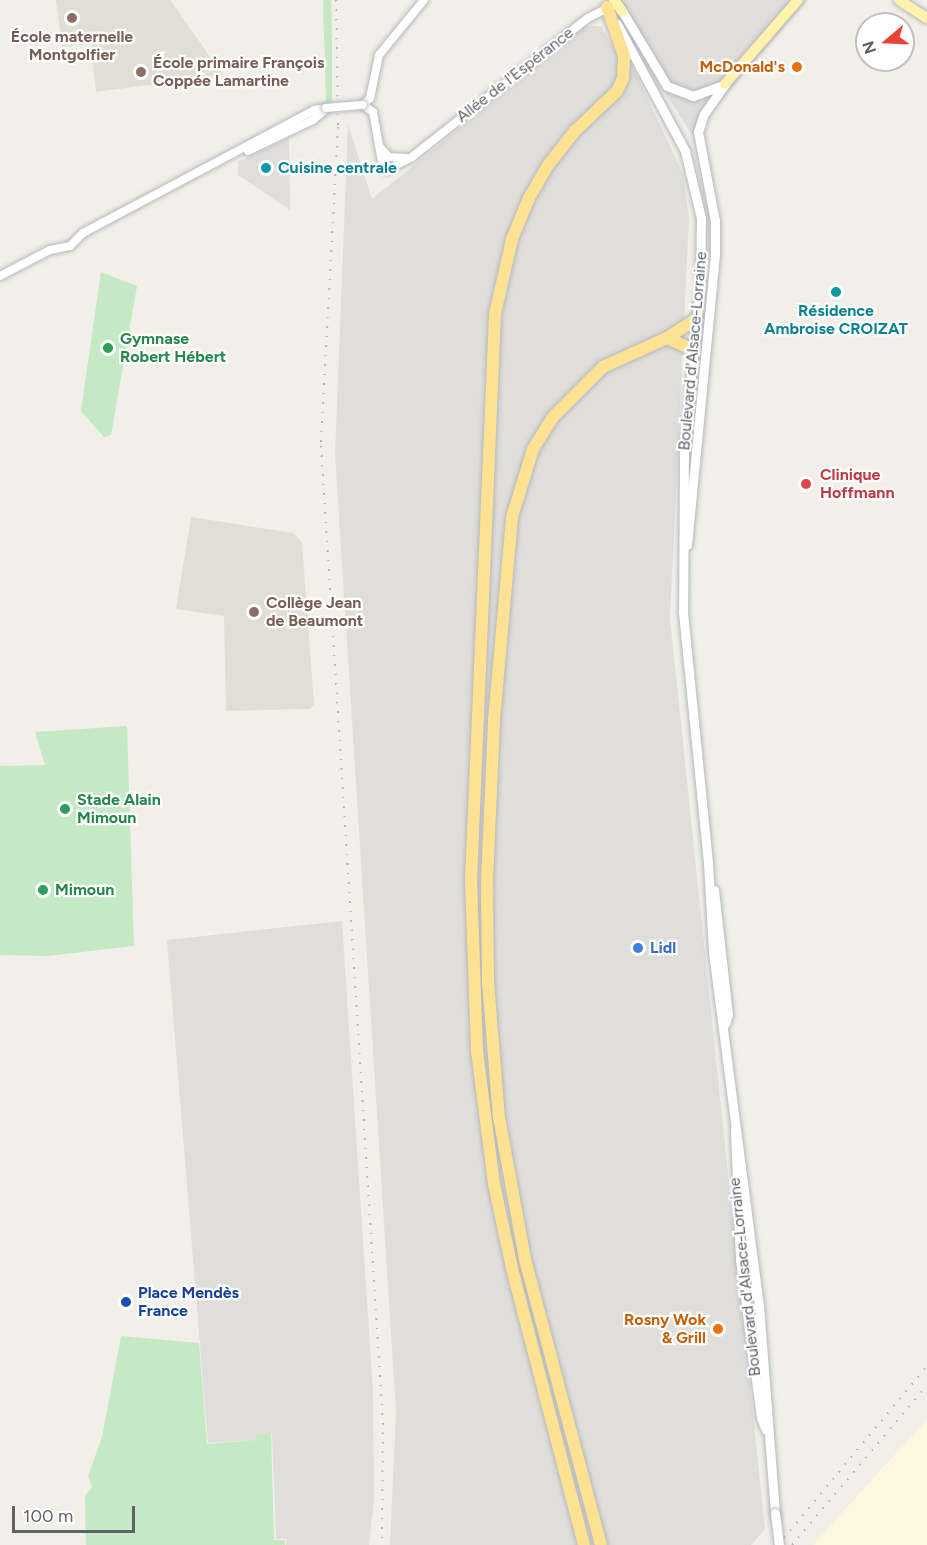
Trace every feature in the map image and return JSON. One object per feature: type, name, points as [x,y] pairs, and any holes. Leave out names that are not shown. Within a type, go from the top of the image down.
[{"type":"highway","points":[[584,1545],[512,1268],[494,1184],[475,1030],[471,880],[492,373],[501,279],[529,198],[549,164],[574,132],[617,91],[623,78],[624,56],[608,2]]},
{"type":"highway","points":[[601,1545],[525,1259],[499,1118],[488,960],[494,720],[512,517],[533,449],[552,418],[603,367],[667,338],[696,319]]},
{"type":"highway","points":[[667,338],[692,350]]},
{"type":"main road","points":[[785,11],[789,0]]},
{"type":"main road","points":[[608,2],[622,11],[667,86],[693,96],[725,84],[785,11],[798,0]]},
{"type":"main road","points":[[785,11],[803,0]]},
{"type":"main road","points":[[899,0],[927,18]]},
{"type":"main road","name":"Boulevard d'Alsace-Lorraine","points":[[608,2],[676,131],[694,180],[702,240],[684,447],[683,612],[708,862],[726,991],[725,1024]]},
{"type":"main road","name":"Boulevard d'Alsace-Lorraine","points":[[683,572],[694,500],[713,290],[715,221],[697,144],[701,121],[725,84]]},
{"type":"main road","points":[[696,319],[705,310],[713,290]]},
{"type":"main road","name":"Boulevard d'Alsace-Lorraine","points":[[708,862],[712,938],[725,1024],[760,1309],[767,1432],[779,1545]]},
{"type":"main road","points":[[712,938],[718,944],[726,991]]},
{"type":"main road","name":"Boulevard d'Alsace-Lorraine","points":[[736,1120],[740,1257],[760,1418],[767,1432]]},
{"type":"street","points":[[363,105],[370,98],[379,55],[424,0]]},
{"type":"street","name":"Allée de l'Espérance","points":[[396,159],[412,156],[498,85],[608,2]]},
{"type":"street","points":[[0,276],[50,250],[70,246],[83,233],[217,164],[290,132],[326,108],[363,105],[373,112],[382,164],[387,170],[396,159],[379,146]]},
{"type":"shaded area","points":[[56,0],[170,0],[223,75],[96,92],[91,44],[62,47]]},
{"type":"shaded area","points":[[606,0],[808,0],[692,135]]},
{"type":"shaded area","points":[[586,26],[601,26],[620,60],[633,67],[683,174],[689,218],[670,618],[765,1529],[751,1545],[390,1545],[396,1412],[335,454],[348,124],[372,199]]},
{"type":"shaded area","points":[[289,138],[290,210],[238,175],[238,162]]},
{"type":"shaded area","name":"Collège Jean de Beaumont","points":[[191,517],[293,533],[302,542],[314,705],[310,709],[226,711],[224,616],[176,609]]},
{"type":"shaded area","points":[[342,921],[373,1392],[374,1501],[369,1545],[286,1545],[286,1539],[276,1539],[272,1433],[257,1434],[257,1440],[208,1443],[167,940]]},
{"type":"shaded area","points":[[927,1420],[927,1545],[813,1545],[877,1474]]},
{"type":"green space","points":[[323,0],[331,0],[332,27],[332,102],[326,103]]},
{"type":"green space","name":"Gymnase Robert Hébert","points":[[101,272],[137,286],[111,435],[104,437],[81,411]]},
{"type":"green space","name":"Stade Alain Mimoun","points":[[127,726],[134,946],[47,956],[0,955],[0,766],[45,765],[35,732]]},
{"type":"green space","points":[[121,1336],[199,1343],[207,1444],[256,1440],[257,1434],[271,1433],[274,1540],[285,1540],[285,1545],[86,1545],[85,1496],[92,1487],[88,1476],[102,1437]]},
{"type":"railway","points":[[336,0],[338,127],[321,446],[383,1423],[382,1545]]},
{"type":"railway","points":[[778,1545],[927,1366]]},
{"type":"railway","points":[[792,1545],[927,1385]]},
{"type":"place","name":"École maternelle Montgolfier","points":[[72,18]]},
{"type":"place","name":"McDonald's","points":[[797,67]]},
{"type":"place","name":"École primaire François Coppée Lamartine","points":[[141,72]]},
{"type":"place","name":"Cuisine centrale","points":[[266,168]]},
{"type":"place","name":"Résidence Ambroise CROIZAT","points":[[836,292]]},
{"type":"place","name":"Gymnase Robert Hébert","points":[[108,348]]},
{"type":"place","name":"Clinique Hoffmann","points":[[806,484]]},
{"type":"place","name":"Collège Jean de Beaumont","points":[[254,612]]},
{"type":"place","name":"Stade Alain Mimoun","points":[[65,809]]},
{"type":"place","name":"Mimoun","points":[[43,890]]},
{"type":"place","name":"Lidl","points":[[638,948]]},
{"type":"place","name":"Place Mendès France","points":[[126,1302]]},
{"type":"place","name":"Rosny Wok & Grill","points":[[718,1329]]}]
